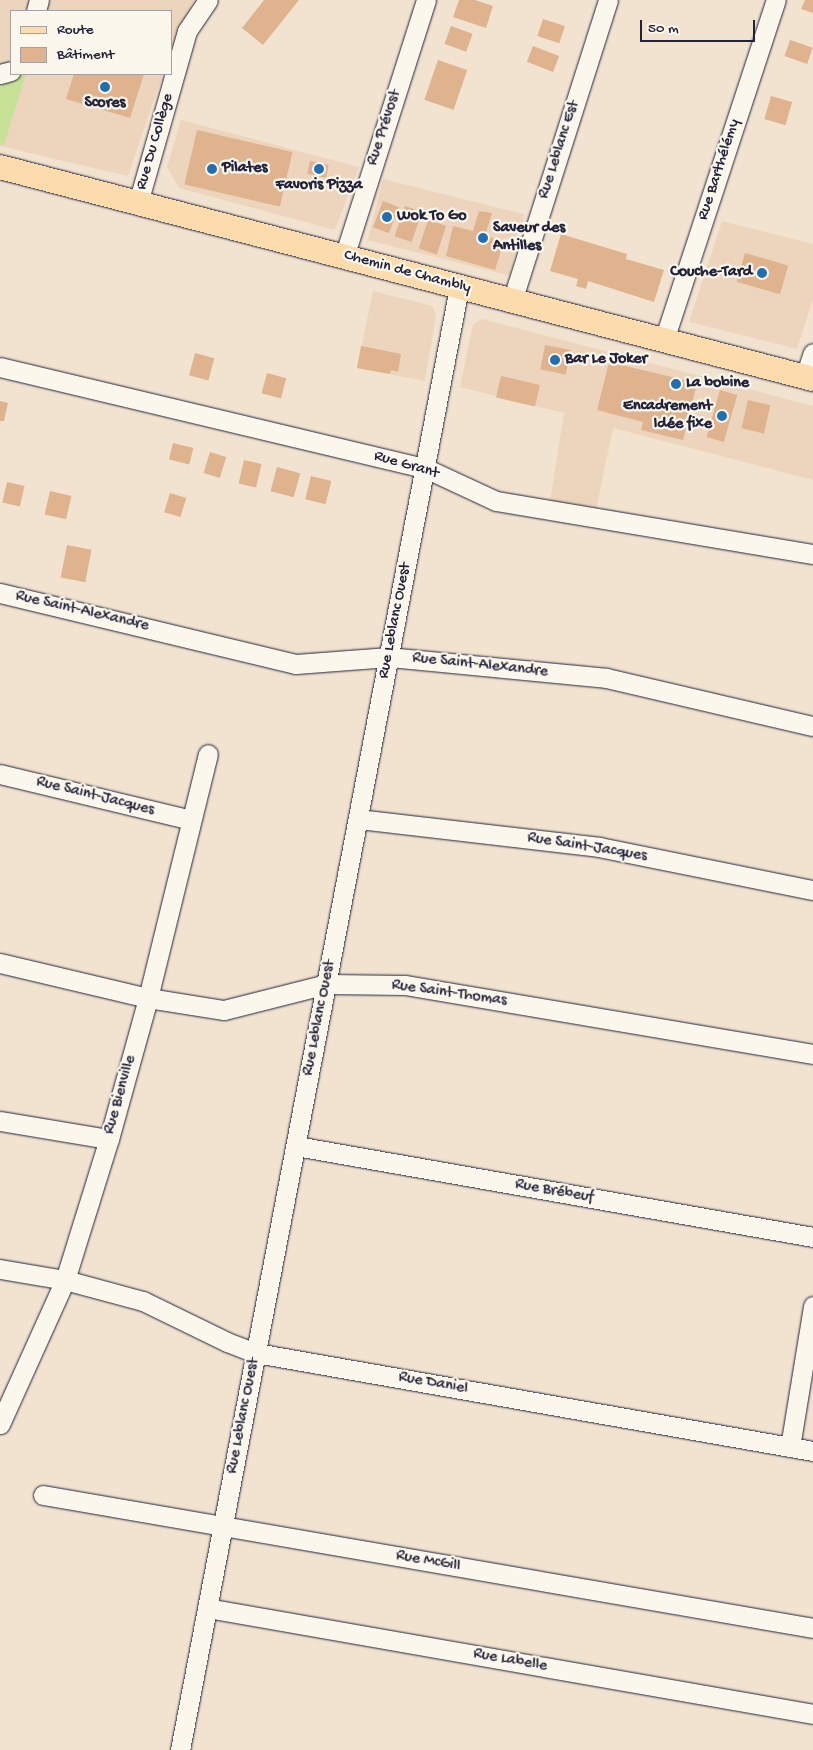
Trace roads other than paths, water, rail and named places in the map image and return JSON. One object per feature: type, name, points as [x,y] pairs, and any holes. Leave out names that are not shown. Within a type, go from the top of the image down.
[{"type":"main road","name":"Chemin de Chambly","points":[[0,167],[809,378]]},
{"type":"street","name":"Rue Du Collège","points":[[138,203],[187,31],[208,0]]},
{"type":"street","name":"Rue Prévost","points":[[344,256],[426,0]]},
{"type":"street","name":"Rue Leblanc Est","points":[[512,301],[608,0]]},
{"type":"street","name":"Rue Barthélémy","points":[[664,340],[776,0]]},
{"type":"street","name":"Rue Leblanc Ouest","points":[[180,1750],[459,287]]},
{"type":"street","points":[[809,378],[813,353]]},
{"type":"street","name":"Rue Grant","points":[[0,367],[425,468],[496,501],[813,554]]},
{"type":"street","name":"Rue Saint-Alexandre","points":[[0,593],[296,664],[389,658],[606,678],[813,726]]},
{"type":"street","name":"Rue Bienville","points":[[0,1424],[65,1280],[109,1139],[148,998],[208,754]]},
{"type":"street","name":"Rue Saint-Jacques","points":[[0,774],[191,820]]},
{"type":"street","name":"Rue Saint-Jacques","points":[[358,819],[599,847],[813,890]]},
{"type":"street","name":"Rue Saint-Thomas","points":[[0,963],[148,998],[224,1010],[327,984],[405,985],[813,1054]]},
{"type":"street","points":[[0,1121],[109,1139]]},
{"type":"street","name":"Rue Brébeuf","points":[[296,1146],[813,1238]]},
{"type":"street","name":"Rue Daniel","points":[[0,1269],[65,1280],[143,1301],[227,1342],[256,1353],[813,1450]]},
{"type":"street","points":[[790,1447],[813,1306]]},
{"type":"street","name":"Rue McGill","points":[[43,1495],[813,1628]]},
{"type":"street","name":"Rue Labelle","points":[[207,1608],[813,1714]]},
{"type":"place","name":"Scores","points":[[105,87]]},
{"type":"place","name":"Pilates","points":[[212,169]]},
{"type":"place","name":"Favoris Pizza","points":[[319,169]]},
{"type":"place","name":"Wok To Go","points":[[387,217]]},
{"type":"place","name":"Saveur des Antilles","points":[[483,238]]},
{"type":"place","name":"Couche-Tard","points":[[762,273]]},
{"type":"place","name":"Bar Le Joker","points":[[555,360]]},
{"type":"place","name":"La bobine","points":[[676,384]]},
{"type":"place","name":"Encadrement Idée fixe","points":[[722,416]]}]
